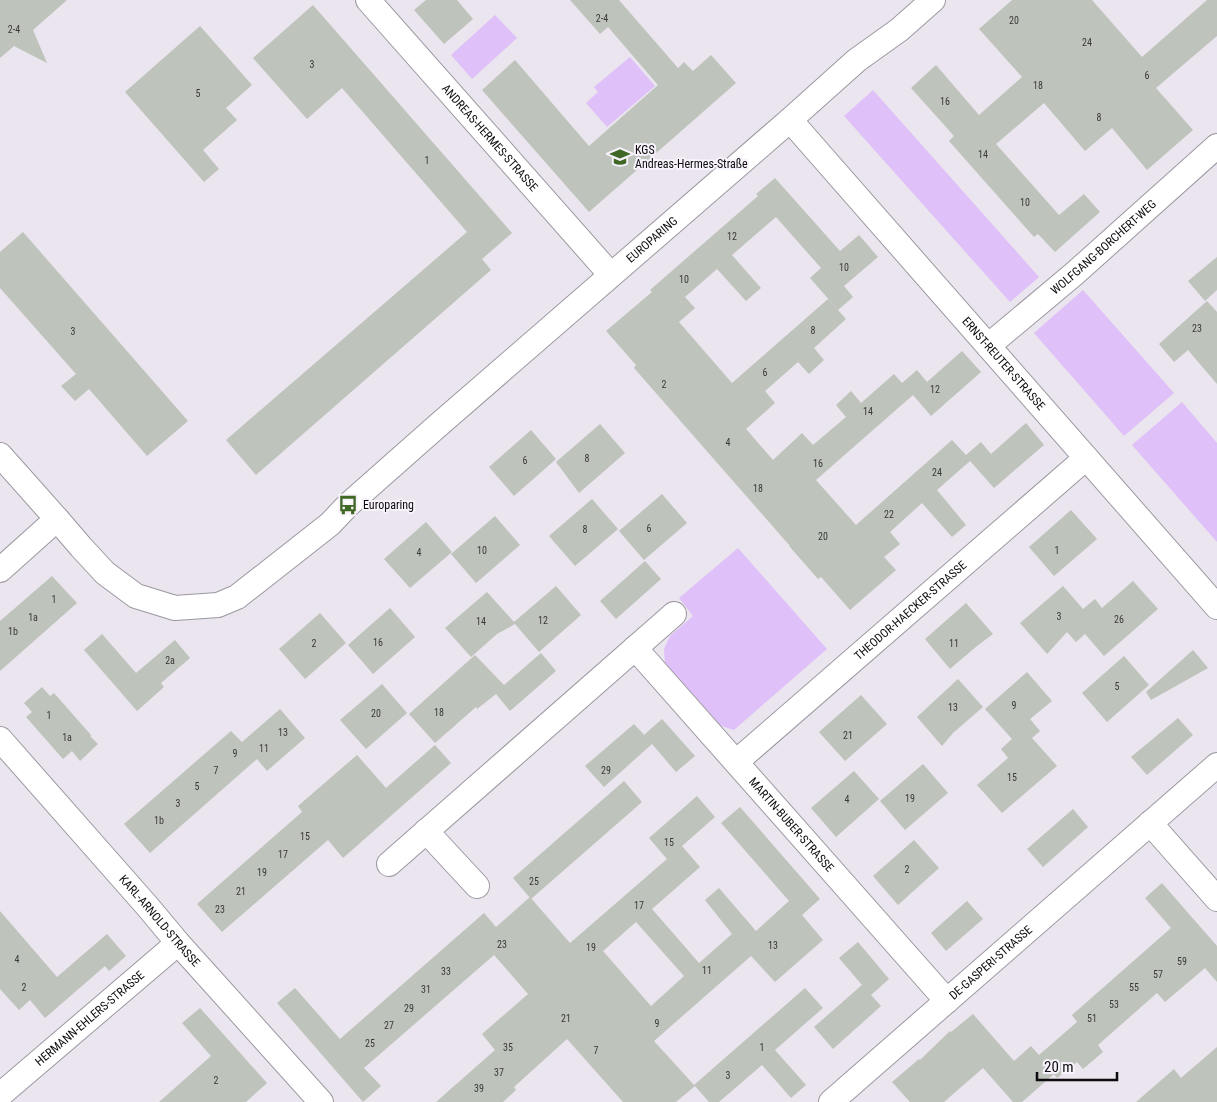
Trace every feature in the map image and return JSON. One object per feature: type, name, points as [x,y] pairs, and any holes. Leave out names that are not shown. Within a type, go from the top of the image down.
[{"type":"street","name":"ANDREAS-HERMES-STRASSE","points":[[368,0],[611,275]]},
{"type":"street","name":"EUROPARING","points":[[0,455],[105,573],[136,596],[174,608],[218,605],[237,597],[330,524],[377,479],[857,60],[899,30],[933,0]]},
{"type":"street","name":"ERNST-REUTER-STRASSE","points":[[790,120],[1217,607]]},
{"type":"street","name":"WOLFGANG-BORCHERT-WEG","points":[[988,346],[1074,274],[1217,146]]},
{"type":"street","name":"THEODOR-HAECKER-STRASSE","points":[[736,762],[1086,458]]},
{"type":"street","points":[[0,570],[57,518]]},
{"type":"street","points":[[389,864],[674,614]]},
{"type":"street","name":"MARTIN-BUBER-STRASSE","points":[[635,648],[947,1001]]},
{"type":"street","name":"KARL-ARNOLD-STRASSE","points":[[0,739],[178,943],[321,1102]]},
{"type":"street","name":"DE-GASPERI-STRASSE","points":[[831,1102],[1217,765]]},
{"type":"street","points":[[1150,823],[1217,900]]},
{"type":"street","points":[[426,831],[477,886]]},
{"type":"street","name":"HERMANN-EHLERS-STRASSE","points":[[0,1095],[178,943]]},
{"type":"shaded area","points":[[495,15],[517,38],[472,79],[451,55]]},
{"type":"shaded area","points":[[630,57],[655,86],[607,127],[586,103],[598,92],[594,87]]},
{"type":"shaded area","points":[[873,90],[1039,277],[1010,302],[844,116]]},
{"type":"shaded area","points":[[1083,290],[1174,393],[1124,436],[1034,333]]},
{"type":"shaded area","points":[[1182,402],[1217,443],[1217,542],[1132,445]]},
{"type":"shaded area","points":[[738,548],[827,649],[734,730],[721,726],[665,663],[664,649],[670,636],[693,616],[679,598]]},
{"type":"building","points":[[0,0],[67,0],[33,30],[47,63],[14,46],[0,58]]},
{"type":"building","points":[[426,0],[457,0],[473,19],[444,44],[414,10]]},
{"type":"building","points":[[570,0],[619,0],[678,68],[684,62],[693,71],[711,55],[736,83],[589,212],[482,90],[515,60],[589,146],[658,85],[608,27],[600,34]]},
{"type":"building","points":[[1012,0],[1092,0],[1142,57],[1207,0],[1217,0],[1217,36],[1156,88],[1193,130],[1147,170],[1112,128],[1085,151],[1044,103],[996,144],[1059,215],[1084,194],[1100,212],[1055,252],[1038,234],[1034,237],[949,141],[954,136],[911,88],[936,65],[979,115],[1022,77],[979,29]]},
{"type":"building","points":[[313,5],[512,233],[482,259],[491,270],[256,475],[226,440],[467,232],[342,88],[307,119],[253,58]]},
{"type":"building","points":[[200,26],[252,85],[226,108],[237,120],[203,150],[219,169],[204,182],[125,92]]},
{"type":"building","points":[[775,178],[840,251],[859,235],[878,257],[844,286],[853,297],[838,310],[810,278],[821,268],[776,217],[732,255],[761,288],[746,301],[717,269],[685,297],[695,308],[679,322],[732,383],[828,299],[846,319],[814,348],[824,360],[809,374],[798,362],[765,391],[775,403],[746,429],[773,460],[802,433],[813,445],[846,417],[836,405],[851,391],[861,403],[894,374],[902,383],[917,370],[927,382],[962,351],[981,372],[931,416],[913,395],[816,480],[856,525],[952,440],[966,455],[981,442],[991,454],[1026,423],[1044,445],[994,488],[970,461],[937,490],[966,525],[952,537],[922,503],[890,532],[900,544],[884,557],[896,570],[850,610],[821,577],[818,579],[789,546],[634,368],[636,365],[606,331],[652,292],[650,290],[758,196],[756,194]]},
{"type":"building","points":[[23,232],[188,421],[147,456],[89,389],[75,401],[61,386],[76,374],[0,288],[0,252]]},
{"type":"building","points":[[1217,257],[1217,290],[1205,301],[1188,281]]},
{"type":"building","points":[[1207,301],[1217,312],[1217,384],[1188,350],[1174,362],[1159,344]]},
{"type":"building","points":[[600,424],[625,453],[579,493],[556,462]]},
{"type":"building","points":[[531,430],[556,459],[514,496],[489,467]]},
{"type":"building","points":[[662,494],[687,523],[644,560],[619,531]]},
{"type":"building","points":[[592,499],[618,529],[575,566],[549,536]]},
{"type":"building","points":[[1071,510],[1097,539],[1054,576],[1029,547]]},
{"type":"building","points":[[495,516],[520,545],[476,583],[451,554]]},
{"type":"building","points":[[426,522],[452,552],[410,588],[384,559]]},
{"type":"building","points":[[645,561],[661,579],[616,619],[600,601]]},
{"type":"building","points":[[52,576],[77,603],[0,671],[0,621]]},
{"type":"building","points":[[1133,581],[1158,609],[1104,656],[1085,634],[1076,642],[1067,632],[1047,654],[1020,623],[1063,586],[1083,609],[1095,599],[1102,608]]},
{"type":"building","points":[[556,586],[581,615],[539,652],[515,624],[497,634],[471,657],[445,628],[487,592],[514,622]]},
{"type":"building","points":[[966,603],[993,634],[950,669],[925,639]]},
{"type":"building","points":[[390,608],[415,637],[373,674],[348,645]]},
{"type":"building","points":[[320,613],[346,643],[305,679],[279,649]]},
{"type":"building","points":[[102,634],[136,673],[175,640],[190,658],[161,683],[164,687],[137,711],[84,650]]},
{"type":"building","points":[[1193,650],[1208,668],[1151,700],[1146,692]]},
{"type":"building","points":[[541,653],[556,671],[510,711],[496,694],[477,709],[476,707],[435,743],[409,714],[475,655],[504,685]]},
{"type":"building","points":[[1124,656],[1149,685],[1107,722],[1082,693]]},
{"type":"building","points":[[1027,672],[1052,701],[1030,719],[1040,731],[1032,738],[1057,766],[1002,813],[977,785],[1008,758],[1001,749],[1012,739],[985,709]]},
{"type":"building","points":[[958,679],[983,707],[953,733],[942,746],[917,717]]},
{"type":"building","points":[[382,684],[407,713],[366,749],[340,720]]},
{"type":"building","points":[[42,687],[50,696],[54,693],[98,744],[80,761],[72,751],[63,759],[26,717],[32,712],[24,703]]},
{"type":"building","points":[[861,695],[887,724],[845,761],[819,732]]},
{"type":"building","points":[[280,709],[305,738],[267,771],[257,759],[150,853],[124,824],[231,731],[242,742]]},
{"type":"building","points":[[1178,718],[1193,735],[1147,775],[1131,757]]},
{"type":"building","points":[[662,719],[695,756],[676,772],[652,744],[604,787],[585,766],[634,724],[644,735]]},
{"type":"building","points":[[435,745],[451,763],[343,858],[328,840],[222,932],[197,904],[302,812],[298,806],[357,755],[386,788]]},
{"type":"building","points":[[923,764],[948,793],[905,830],[880,801]]},
{"type":"building","points":[[854,771],[879,799],[836,837],[811,808]]},
{"type":"building","points":[[624,781],[642,802],[531,899],[513,878]]},
{"type":"building","points":[[697,796],[715,817],[682,846],[700,867],[652,909],[699,963],[732,934],[705,900],[719,888],[756,931],[789,901],[721,823],[740,807],[820,899],[802,915],[823,940],[775,982],[751,956],[654,1041],[694,1085],[805,988],[823,1008],[775,1050],[806,1085],[791,1098],[762,1065],[719,1102],[709,1102],[695,1086],[676,1102],[623,1102],[567,1039],[514,1087],[516,1090],[503,1102],[436,1102],[495,1050],[482,1034],[528,994],[494,955],[364,1068],[381,1086],[363,1102],[277,1003],[295,988],[340,1039],[484,913],[496,927],[530,897],[570,943],[667,859],[649,838]],"holes":[[[636,922],[684,976],[651,1006],[603,951]]]},
{"type":"building","points":[[1073,809],[1088,827],[1043,867],[1027,849]]},
{"type":"building","points":[[914,840],[939,868],[898,905],[873,876]]},
{"type":"building","points":[[1162,883],[1217,946],[1217,982],[1205,968],[1165,1002],[1157,993],[1098,1045],[1103,1052],[1083,1069],[1077,1062],[1057,1078],[1054,1074],[1022,1102],[1013,1102],[983,1068],[944,1102],[910,1102],[892,1082],[920,1060],[950,1031],[973,1014],[1014,1061],[1031,1046],[1039,1055],[1077,1022],[1072,1015],[1171,928],[1145,898]]},
{"type":"building","points":[[967,901],[983,919],[946,951],[931,933]]},
{"type":"building","points":[[0,911],[57,977],[107,934],[126,956],[109,971],[105,966],[45,1018],[30,1000],[19,1010],[0,989]]},
{"type":"building","points":[[858,942],[889,979],[871,995],[881,1006],[833,1049],[814,1027],[862,985],[839,958]]},
{"type":"building","points":[[200,1008],[267,1083],[246,1102],[159,1102],[211,1056],[182,1023]]},
{"type":"building","points":[[1217,1047],[1217,1102],[1136,1102],[1174,1069],[1181,1078]]},
{"type":"place","name":"KGS Andreas-Hermes-Straße","points":[[620,157]]},
{"type":"place","name":"Europaring","points":[[348,505]]}]
